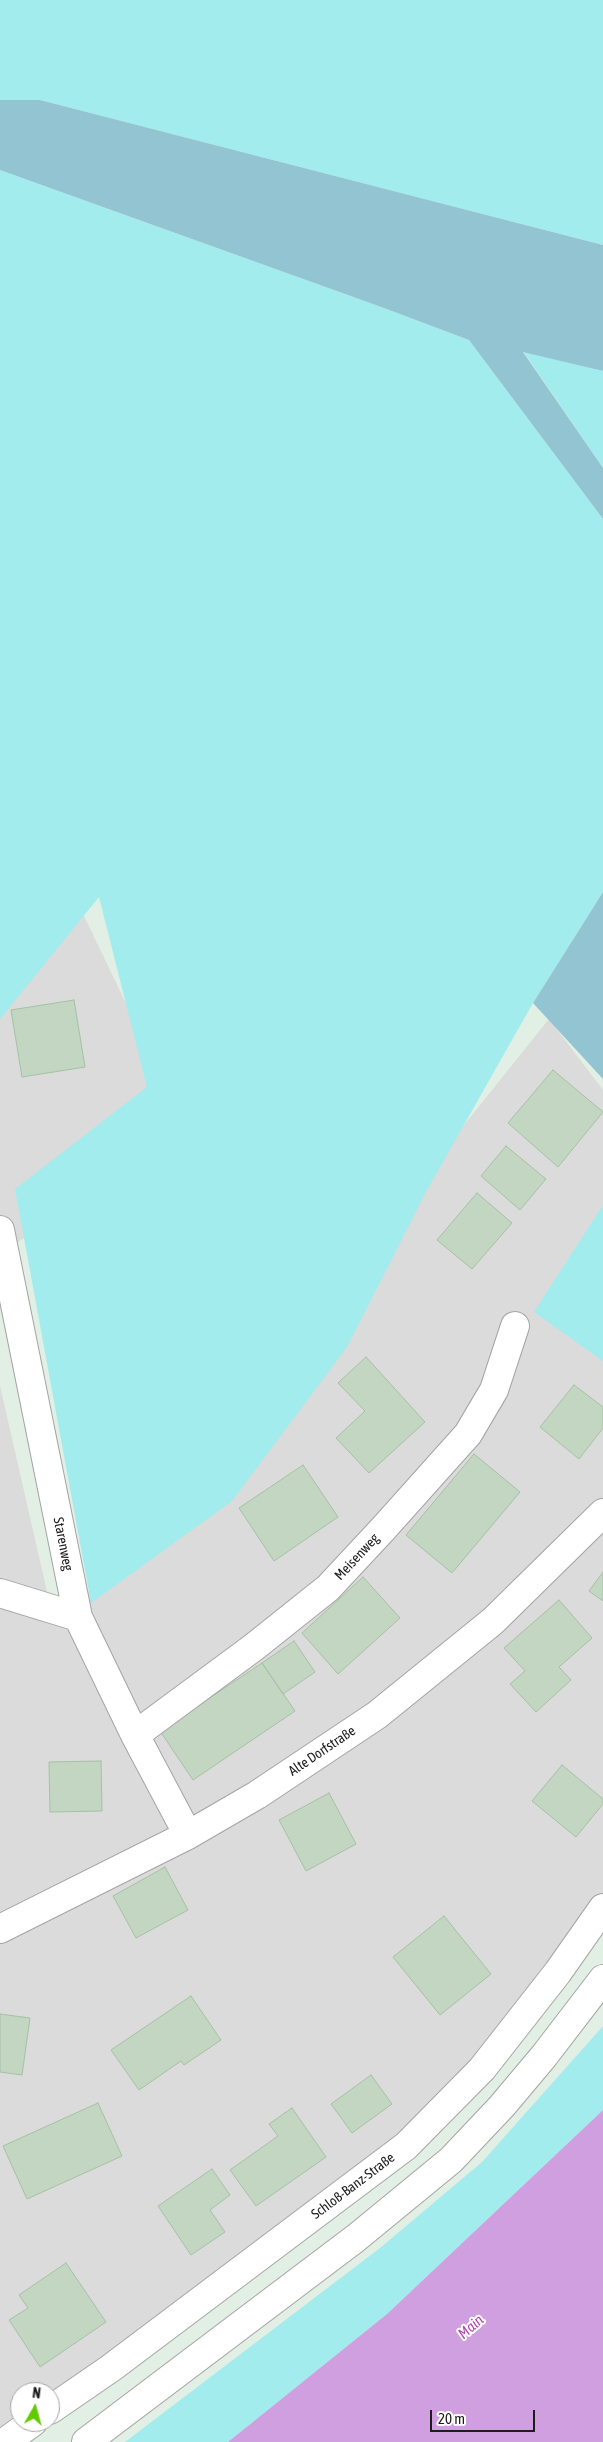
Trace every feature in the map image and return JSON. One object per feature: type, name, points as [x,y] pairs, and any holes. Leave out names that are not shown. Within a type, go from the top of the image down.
[{"type":"street","name":"Starenweg","points":[[0,1230],[78,1618],[135,1735],[188,1836]]},
{"type":"street","name":"Meisenweg","points":[[135,1735],[254,1647],[328,1588],[377,1536],[468,1434],[494,1390],[515,1326]]},
{"type":"street","name":"Alte Dorfstraße","points":[[0,1929],[188,1836],[257,1794],[377,1715],[493,1622],[603,1513]]},
{"type":"street","points":[[0,1593],[78,1618]]},
{"type":"street","name":"Schloß-Banz-Straße","points":[[60,2403],[111,2368],[406,2146],[482,2069],[558,1972],[603,1908]]},
{"type":"street","points":[[86,2442],[356,2238],[450,2160],[502,2106],[544,2056],[603,1979]]},
{"type":"street","points":[[5,2442],[19,2432]]},
{"type":"shaded area","points":[[0,0],[603,0],[603,245],[40,100],[0,100]]},
{"type":"shaded area","points":[[0,100],[40,100],[603,245],[603,371],[523,352],[603,468],[603,519],[469,340],[0,170]]},
{"type":"shaded area","points":[[0,170],[469,340],[603,519],[603,892],[533,1003],[427,1190],[347,1347],[232,1501],[91,1603],[15,1189],[147,1087],[99,897],[0,1019]]},
{"type":"shaded area","points":[[523,351],[603,371],[603,468]]},
{"type":"shaded area","points":[[0,741],[181,1118],[0,1256]]},
{"type":"shaded area","points":[[603,892],[603,1079],[533,1003]]},
{"type":"shaded area","points":[[549,1019],[603,1090],[603,1911],[438,2126],[60,2411],[60,2382],[10,2382],[10,2432],[0,2442],[0,1386],[53,1618],[207,1502],[411,1191]]},
{"type":"shaded area","points":[[603,1205],[603,1361],[534,1312]]},
{"type":"shaded area","points":[[603,2026],[603,2110],[387,2314],[228,2442],[125,2442],[380,2248],[482,2162]]},
{"type":"water","name":"Main","points":[[603,2110],[603,2442],[228,2442],[387,2314]]},
{"type":"building","points":[[74,1000],[85,1067],[22,1077],[11,1010]]},
{"type":"building","points":[[553,1070],[603,1112],[558,1167],[508,1123]]},
{"type":"building","points":[[506,1146],[546,1179],[520,1210],[481,1176]]},
{"type":"building","points":[[477,1193],[512,1223],[472,1269],[437,1240]]},
{"type":"building","points":[[366,1357],[425,1422],[369,1473],[336,1438],[365,1411],[338,1383]]},
{"type":"building","points":[[574,1385],[603,1407],[603,1428],[579,1459],[540,1427]]},
{"type":"building","points":[[474,1454],[520,1492],[452,1573],[406,1535]]},
{"type":"building","points":[[303,1465],[338,1517],[274,1561],[239,1508]]},
{"type":"building","points":[[603,1572],[603,1601],[589,1591]]},
{"type":"building","points":[[363,1577],[400,1618],[338,1674],[302,1633]]},
{"type":"building","points":[[559,1600],[592,1638],[559,1667],[571,1680],[536,1712],[510,1684],[525,1671],[504,1648]]},
{"type":"building","points":[[294,1641],[315,1672],[283,1694],[262,1663]]},
{"type":"building","points":[[262,1663],[295,1711],[193,1780],[160,1731]]},
{"type":"building","points":[[101,1761],[102,1811],[50,1812],[49,1762]]},
{"type":"building","points":[[562,1765],[603,1799],[603,1804],[576,1837],[532,1801]]},
{"type":"building","points":[[329,1793],[356,1844],[306,1871],[279,1820]]},
{"type":"building","points":[[165,1867],[188,1910],[136,1938],[113,1896]]},
{"type":"building","points":[[444,1916],[491,1974],[440,2015],[393,1957]]},
{"type":"building","points":[[191,1996],[221,2040],[184,2065],[181,2061],[139,2090],[111,2050]]},
{"type":"building","points":[[0,2014],[30,2018],[22,2075],[0,2072]]},
{"type":"building","points":[[371,2075],[392,2104],[352,2133],[331,2104]]},
{"type":"building","points":[[98,2103],[122,2156],[27,2199],[3,2146]]},
{"type":"building","points":[[292,2108],[326,2157],[256,2206],[230,2170],[278,2136],[269,2124]]},
{"type":"building","points":[[212,2169],[230,2195],[210,2210],[225,2232],[191,2255],[158,2206]]},
{"type":"building","points":[[66,2263],[106,2322],[40,2367],[9,2320],[28,2308],[19,2295]]}]
